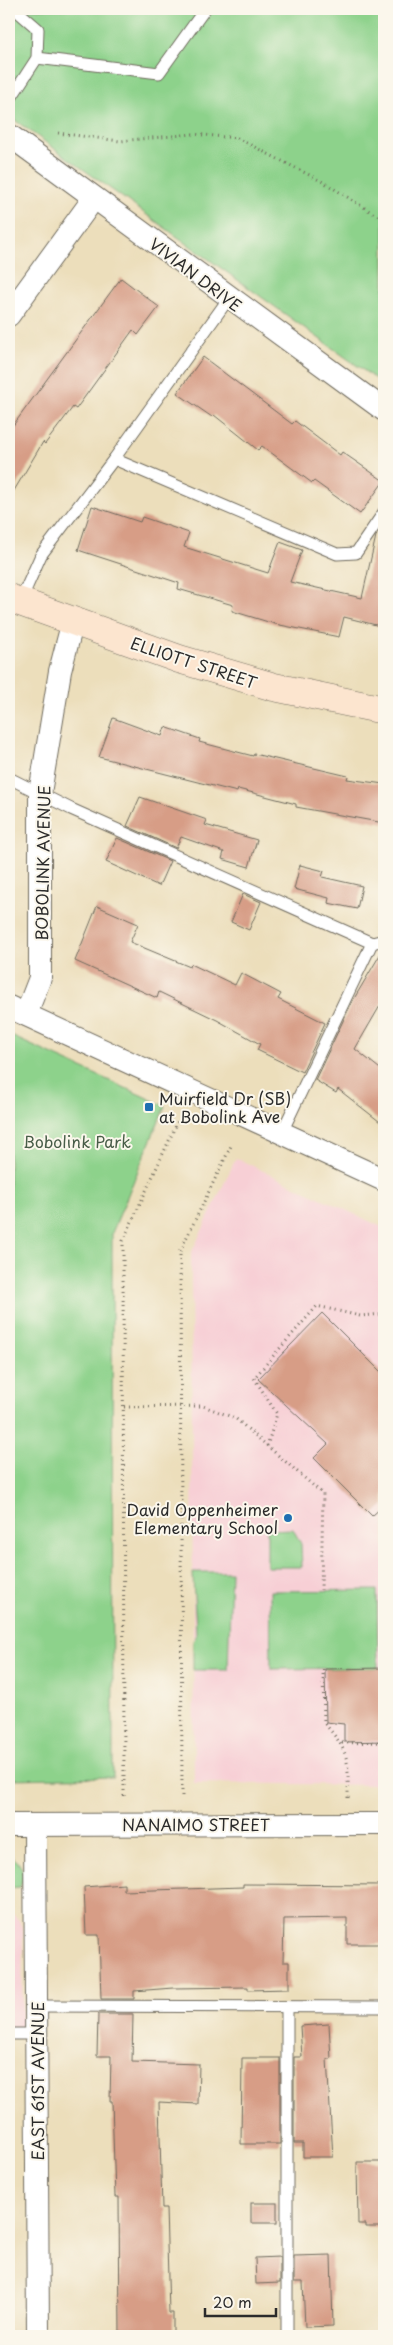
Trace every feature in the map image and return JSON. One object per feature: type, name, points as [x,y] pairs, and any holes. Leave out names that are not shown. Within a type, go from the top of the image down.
[{"type":"street","name":"VIVIAN DRIVE","points":[[9,135],[384,410]]},
{"type":"street","points":[[9,315],[94,198]]},
{"type":"street","name":"ELLIOTT STREET","points":[[14,600],[179,659],[274,687],[384,710]]},
{"type":"street","name":"BOBOLINK AVENUE","points":[[17,1011],[40,978],[40,793],[60,671],[73,621]]},
{"type":"street","points":[[17,1011],[384,1180]]},
{"type":"street","name":"NANAIMO STREET","points":[[9,1825],[384,1824]]},
{"type":"street","name":"EAST 61ST AVENUE","points":[[35,1825],[38,2034],[38,2336]]},
{"type":"lane","points":[[9,101],[38,58],[38,29],[15,9]]},
{"type":"lane","points":[[38,58],[159,73],[205,9]]},
{"type":"lane","points":[[14,600],[41,555],[114,459],[229,298]]},
{"type":"lane","points":[[114,459],[337,554],[356,553],[384,512]]},
{"type":"lane","points":[[9,778],[372,942],[384,940]]},
{"type":"lane","points":[[282,1132],[372,942]]},
{"type":"lane","points":[[37,2006],[384,2006]]},
{"type":"lane","points":[[287,2007],[287,2336]]},
{"type":"lane","points":[[9,2034],[38,2034]]},
{"type":"path","points":[[58,133],[120,141],[193,134],[237,138],[325,183],[384,220]]},
{"type":"path","points":[[124,1796],[123,1241],[178,1121]]},
{"type":"path","points":[[182,1796],[180,1251],[231,1146]]},
{"type":"path","points":[[268,1446],[277,1414],[254,1378],[317,1306],[360,1316],[384,1314]]},
{"type":"path","points":[[124,1407],[204,1406],[235,1418],[322,1494],[321,1590]]},
{"type":"path","points":[[323,1669],[324,1723],[342,1743],[348,1762],[348,1799]]},
{"type":"path","points":[[342,1743],[384,1742]]},
{"type":"shaded area","name":"David Oppenheimer Elementary School","points":[[236,1158],[384,1228],[384,1785],[194,1783],[191,1254]]},
{"type":"shaded area","points":[[9,1911],[19,1920],[23,1931],[22,2022],[20,2027],[12,2030],[9,2030]]},
{"type":"green space","points":[[9,9],[384,9],[384,385],[9,116]]},
{"type":"green space","name":"Bobolink Park","points":[[9,1035],[165,1106],[112,1233],[113,1777],[9,1779]]},
{"type":"green space","points":[[293,1529],[301,1544],[302,1567],[267,1567],[267,1530]]},
{"type":"green space","points":[[193,1572],[231,1572],[228,1670],[193,1670],[193,1641],[196,1636]]},
{"type":"green space","points":[[377,1590],[378,1668],[271,1669],[270,1591]]},
{"type":"green space","points":[[9,1855],[22,1868],[23,1877],[20,1887],[9,1888]]},
{"type":"building","points":[[121,278],[159,307],[138,335],[133,330],[76,409],[73,407],[45,444],[43,442],[9,499],[9,431]]},
{"type":"building","points":[[203,357],[292,424],[295,421],[340,455],[342,452],[384,481],[360,514],[314,481],[312,483],[262,446],[258,450],[214,415],[212,417],[177,393]]},
{"type":"building","points":[[92,506],[140,522],[142,517],[189,533],[184,547],[268,573],[280,542],[302,550],[290,582],[362,598],[376,536],[378,534],[384,535],[384,627],[344,617],[339,637],[275,624],[232,611],[233,605],[178,589],[179,583],[78,550]]},
{"type":"building","points":[[113,718],[162,736],[165,727],[200,739],[199,742],[253,756],[254,754],[348,776],[347,779],[384,784],[384,823],[296,807],[296,804],[238,789],[237,792],[99,757]]},
{"type":"building","points":[[140,797],[207,820],[205,825],[257,840],[249,867],[222,859],[224,852],[181,837],[176,848],[127,826]]},
{"type":"building","points":[[117,838],[170,861],[159,886],[106,862]]},
{"type":"building","points":[[300,865],[324,871],[322,877],[362,886],[357,909],[328,903],[329,898],[294,889]]},
{"type":"building","points":[[243,894],[261,902],[249,930],[231,922]]},
{"type":"building","points":[[97,906],[138,924],[130,942],[190,967],[191,964],[235,985],[241,973],[281,994],[278,999],[325,1023],[302,1072],[257,1050],[260,1044],[217,1020],[159,992],[157,998],[75,961]]},
{"type":"building","points":[[384,948],[384,999],[355,1049],[384,1072],[384,1125],[338,1089],[336,1093],[315,1080],[352,1002]]},
{"type":"building","points":[[322,1313],[384,1375],[384,1505],[372,1516],[314,1458],[328,1444],[258,1379]]},
{"type":"building","points":[[384,1668],[384,1741],[344,1742],[344,1724],[326,1722],[325,1669]]},
{"type":"building","points":[[124,1884],[124,1891],[243,1887],[243,1884],[384,1885],[384,1944],[347,1944],[347,1918],[284,1919],[283,1962],[289,1962],[289,1989],[248,1990],[248,1987],[173,1988],[134,1991],[134,1999],[101,1999],[99,1935],[86,1935],[84,1887]]},
{"type":"building","points":[[98,2014],[133,2014],[132,2062],[199,2064],[198,2104],[159,2102],[162,2208],[166,2208],[169,2313],[173,2313],[173,2336],[120,2336],[119,2197],[115,2197],[112,2101],[110,2101],[111,2056],[97,2056]]},
{"type":"building","points":[[329,2024],[331,2059],[327,2059],[333,2157],[303,2157],[303,2143],[294,2143],[294,2057],[302,2057],[300,2026]]},
{"type":"building","points":[[242,2058],[280,2058],[280,2144],[241,2144]]},
{"type":"building","points":[[357,2162],[384,2162],[384,2227],[366,2227],[366,2224],[358,2224]]},
{"type":"building","points":[[251,2203],[277,2203],[277,2223],[251,2223]]},
{"type":"building","points":[[331,2255],[333,2326],[305,2327],[303,2282],[294,2282],[294,2256]]},
{"type":"building","points":[[280,2257],[280,2283],[256,2284],[255,2258]]},
{"type":"place","name":"Muirfield Dr (SB) at Bobolink Ave","points":[[149,1107]]},
{"type":"place","name":"David Oppenheimer Elementary School","points":[[288,1518]]}]
